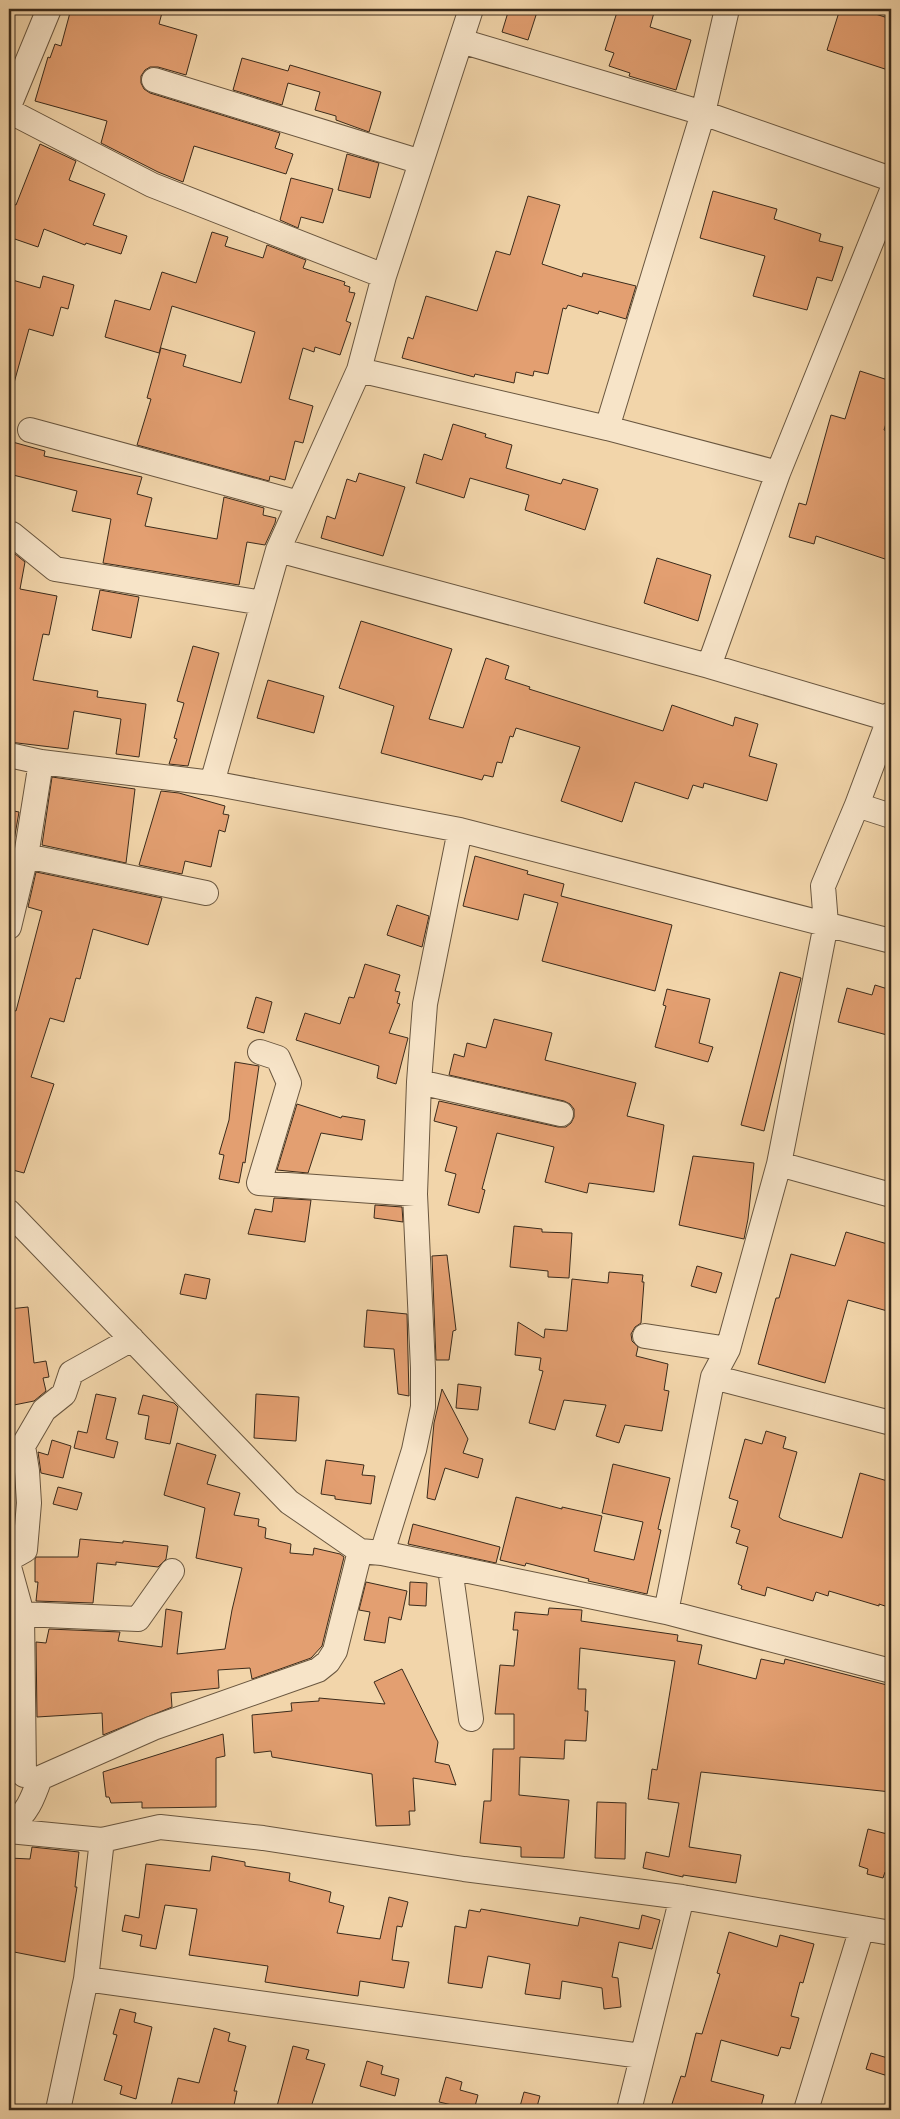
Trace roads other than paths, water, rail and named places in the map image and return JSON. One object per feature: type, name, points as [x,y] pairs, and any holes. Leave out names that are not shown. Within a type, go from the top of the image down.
[{"type":"street","points":[[9,106],[49,9]]},
{"type":"street","points":[[212,783],[278,550],[359,370],[384,276],[471,9]]},
{"type":"street","points":[[607,428],[702,113],[727,9]]},
{"type":"street","points":[[461,41],[702,113],[891,179]]},
{"type":"street","points":[[154,80],[421,162]]},
{"type":"street","points":[[9,112],[152,185],[384,276]]},
{"type":"street","points":[[709,666],[778,473],[891,193]]},
{"type":"street","points":[[359,370],[607,428],[778,473]]},
{"type":"street","points":[[30,430],[299,503]]},
{"type":"street","points":[[9,534],[12,534],[55,569],[263,603]]},
{"type":"street","points":[[278,550],[709,666],[890,717],[857,805],[823,886],[826,924],[779,1164],[728,1349],[713,1377],[666,1612]]},
{"type":"street","points":[[9,755],[41,762],[212,783],[460,830],[891,941]]},
{"type":"street","points":[[9,927],[26,856],[41,762]]},
{"type":"street","points":[[857,805],[891,816]]},
{"type":"street","points":[[24,1776],[318,1670],[328,1662],[335,1651],[371,1552],[414,1450],[423,1408],[415,1194],[419,1082],[425,1004],[460,830]]},
{"type":"street","points":[[26,856],[206,893]]},
{"type":"street","points":[[260,1052],[278,1058],[289,1083],[259,1183],[415,1194]]},
{"type":"street","points":[[419,1082],[562,1114]]},
{"type":"street","points":[[779,1164],[891,1195]]},
{"type":"street","points":[[9,1212],[289,1502],[371,1552],[666,1612],[891,1671]]},
{"type":"street","points":[[645,1336],[728,1349]]},
{"type":"street","points":[[9,1559],[25,1550],[29,1503],[27,1471],[22,1446],[44,1410],[64,1394],[70,1373],[132,1339]]},
{"type":"street","points":[[713,1377],[891,1422]]},
{"type":"street","points":[[9,1567],[22,1614],[24,1776],[32,1802],[9,1829]]},
{"type":"street","points":[[450,1568],[471,1719]]},
{"type":"street","points":[[22,1614],[138,1619],[172,1571]]},
{"type":"street","points":[[9,1829],[102,1840],[160,1827],[263,1838],[464,1869],[682,1897],[891,1932]]},
{"type":"street","points":[[58,2110],[86,1979],[102,1840]]},
{"type":"street","points":[[629,2110],[682,1897]]},
{"type":"street","points":[[806,2110],[862,1928]]},
{"type":"street","points":[[86,1979],[641,2056]]}]
